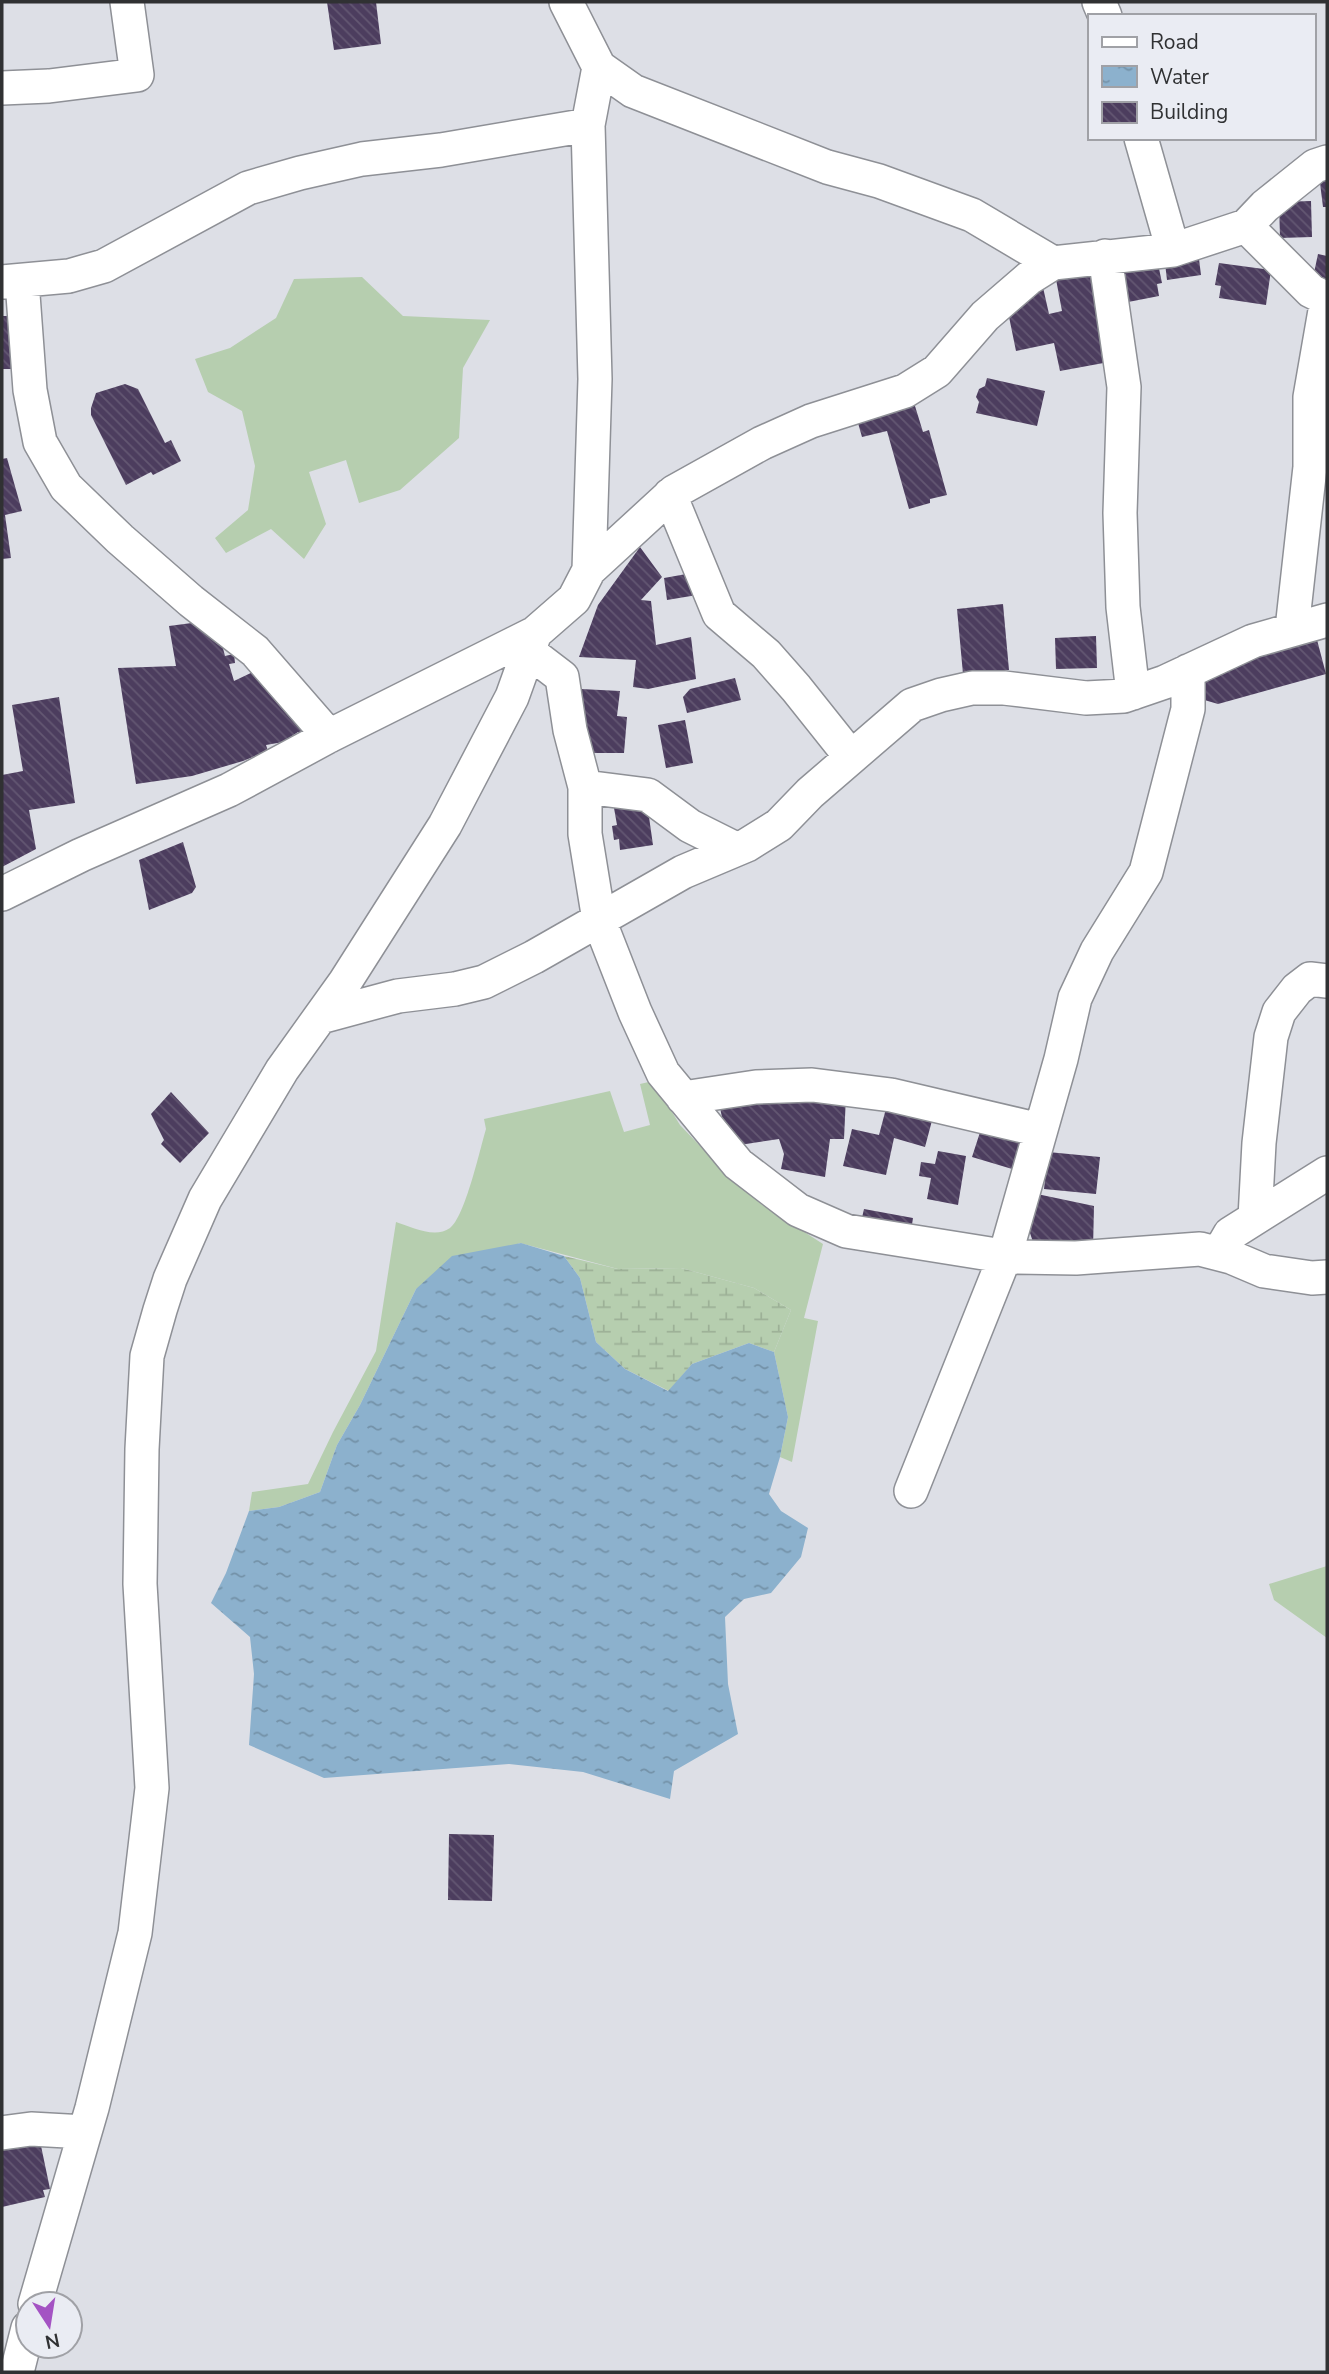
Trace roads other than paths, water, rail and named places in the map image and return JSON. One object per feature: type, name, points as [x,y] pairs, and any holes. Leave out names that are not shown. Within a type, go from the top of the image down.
[{"type":"street","points":[[2,88],[49,86],[137,75],[127,2]]},
{"type":"street","points":[[566,2],[599,67],[633,90],[827,167],[879,181],[972,215],[1053,263]]},
{"type":"street","points":[[589,570],[595,379],[588,125],[599,67]]},
{"type":"street","points":[[329,736],[255,651],[191,601],[66,487],[40,442],[12,281],[69,276],[104,266],[248,188],[300,173],[362,159],[441,150],[588,125]]},
{"type":"street","points":[[1142,140],[1173,250]]},
{"type":"street","points":[[2,894],[81,855],[229,790],[329,736],[531,642],[574,599],[589,570],[670,495],[717,466],[762,443],[811,421],[905,391],[937,372],[985,316],[1029,278],[1053,263],[1173,250],[1246,226],[1265,206],[1315,166],[1327,162]]},
{"type":"street","points":[[1246,226],[1311,291],[1327,299],[1310,397],[1310,467],[1292,629]]},
{"type":"street","points":[[1105,256],[1124,387],[1120,513],[1123,607],[1133,693]]},
{"type":"street","points":[[670,495],[719,614],[773,662],[851,757]]},
{"type":"street","points":[[320,1017],[398,996],[455,989],[484,982],[534,957],[683,872],[736,849],[779,825],[851,757],[912,705],[972,688],[1004,688],[1086,698],[1124,696],[1188,671],[1253,641],[1327,620]]},
{"type":"street","points":[[531,642],[562,677],[570,730],[585,788],[585,834],[600,920],[635,1012],[663,1073],[738,1164],[798,1210],[846,1231],[1004,1256],[1076,1258],[1200,1249],[1264,1271],[1312,1278],[1327,1277]]},
{"type":"street","points":[[39,2290],[85,2132],[135,1933],[152,1788],[140,1584],[142,1449],[147,1356],[170,1279],[205,1199],[282,1070],[320,1017],[445,825],[512,696],[531,642]]},
{"type":"street","points":[[911,1491],[1004,1256],[1075,998],[1097,951],[1146,872],[1188,709],[1188,671]]},
{"type":"street","points":[[585,788],[648,794],[690,826],[736,849]]},
{"type":"street","points":[[1255,1218],[1259,1143],[1271,1037],[1279,1012],[1297,989],[1310,979],[1327,981]]},
{"type":"street","points":[[683,1098],[756,1087],[812,1085],[891,1095],[1040,1130]]},
{"type":"street","points":[[1219,1254],[1230,1234],[1327,1173]]},
{"type":"street","points":[[2,2133],[31,2129],[85,2132]]},
{"type":"water","points":[[521,1243],[564,1256],[580,1278],[596,1342],[625,1369],[668,1391],[692,1364],[749,1343],[774,1352],[788,1417],[769,1494],[781,1511],[808,1528],[801,1557],[771,1593],[744,1599],[725,1617],[728,1684],[738,1734],[674,1771],[670,1799],[583,1772],[509,1764],[324,1778],[249,1745],[254,1674],[250,1637],[211,1603],[226,1573],[249,1511],[279,1507],[320,1492],[337,1445],[360,1405],[416,1289],[452,1256]]}]
